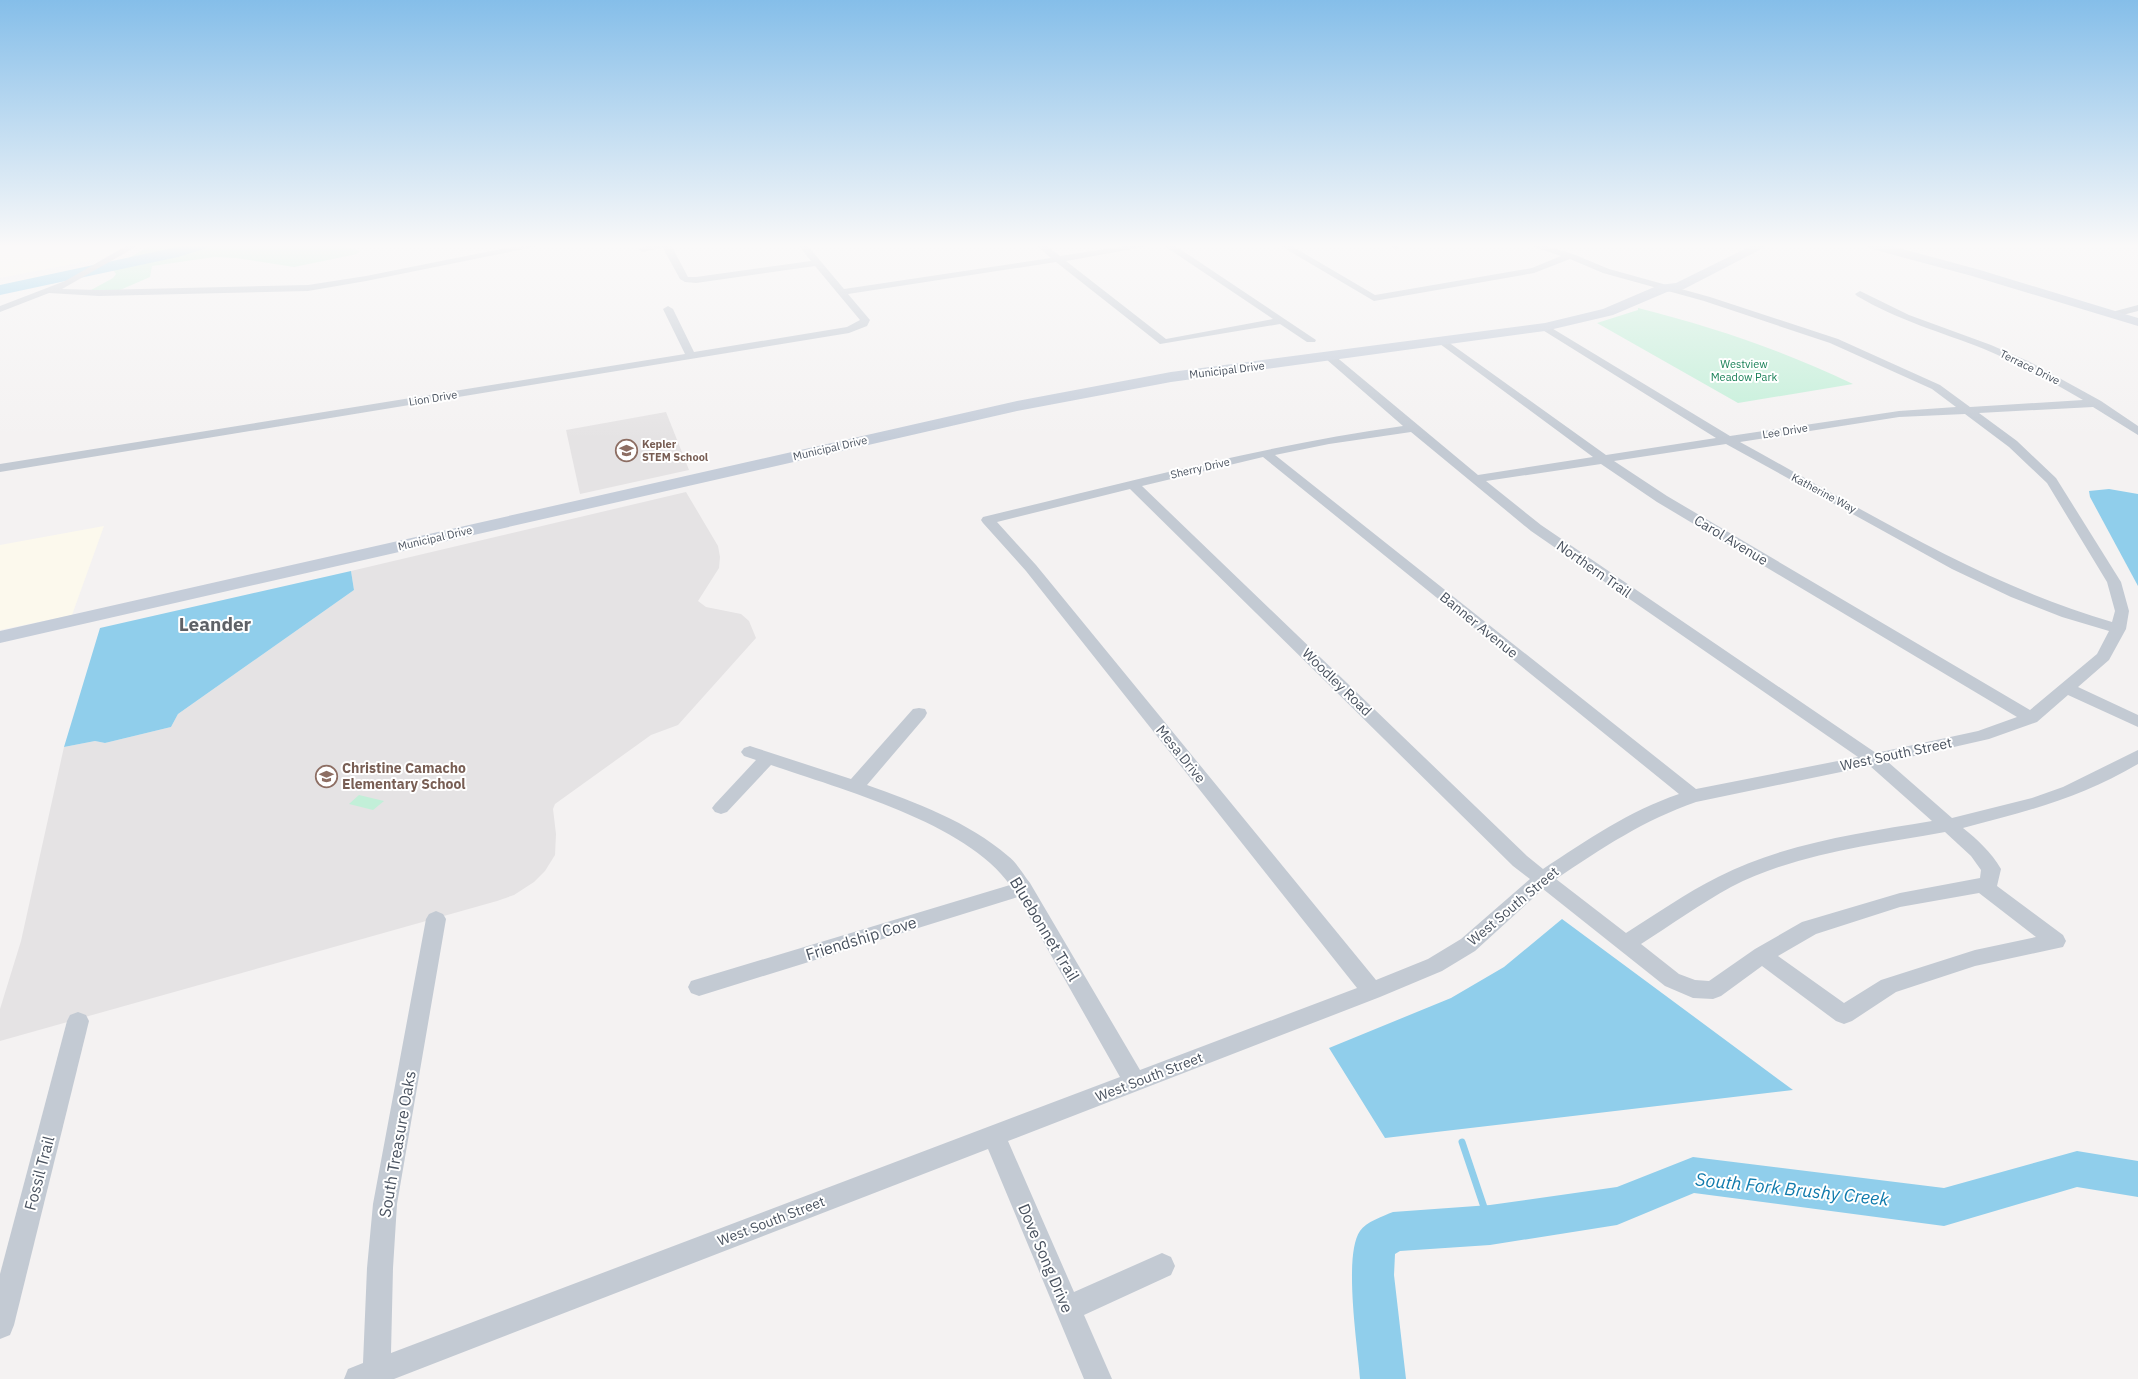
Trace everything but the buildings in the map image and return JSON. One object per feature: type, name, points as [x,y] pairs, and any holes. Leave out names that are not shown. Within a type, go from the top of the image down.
[{"type":"street","points":[[669,309],[691,356]]},
{"type":"street","name":"Lion Drive","points":[[0,468],[849,330],[865,320],[856,309]]},
{"type":"street","points":[[1122,309],[1164,342],[1281,321]]},
{"type":"street","points":[[1263,309],[1311,340]]},
{"type":"street","name":"Municipal Drive","points":[[0,637],[967,417],[1163,378],[1546,327],[1616,309]]},
{"type":"street","name":"West South Street","points":[[370,1377],[1372,991],[1435,965],[1468,945],[1542,879],[1612,832],[1664,806],[1693,796],[1874,760],[1983,735],[2030,718],[2103,657],[2118,628],[2122,611],[2114,582],[2052,481],[2013,444],[1968,409],[1936,388],[1834,341],[1739,309]]},
{"type":"street","name":"Terrace Drive","points":[[1887,309],[1989,347],[2053,377],[2138,431]]},
{"type":"street","points":[[2099,309],[2138,322]]},
{"type":"street","points":[[2115,314],[2133,309]]},
{"type":"street","name":"Katherine Way","points":[[1546,327],[1727,440],[1957,566],[2016,594],[2067,614],[2118,628]]},
{"type":"street","name":"Carol Avenue","points":[[1444,342],[1604,460],[1662,500],[2030,718]]},
{"type":"street","name":"Northern Trail","points":[[1330,357],[1413,428],[1536,528],[1874,760]]},
{"type":"street","name":"Lee Drive","points":[[1476,479],[1899,414],[2096,403]]},
{"type":"street","name":"Sherry Drive","points":[[988,520],[1265,453],[1329,440],[1413,428]]},
{"type":"street","name":"Banner Avenue","points":[[1265,453],[1693,796]]},
{"type":"street","name":"Woodley Road","points":[[1132,484],[1520,861],[1542,879]]},
{"type":"street","name":"Mesa Drive","points":[[988,520],[1037,576],[1372,991]]},
{"type":"street","points":[[2067,688],[2138,722]]},
{"type":"street","points":[[853,788],[866,776],[919,713]]},
{"type":"street","name":"Bluebonnet Trail","points":[[750,752],[853,788],[944,823],[1000,859],[1023,888],[1135,1082]]},
{"type":"street","points":[[1626,943],[1724,882],[1781,859],[1831,845],[1949,826],[2036,803],[2070,791],[2138,756]]},
{"type":"street","points":[[721,808],[768,758]]},
{"type":"street","points":[[1542,879],[1672,980],[1693,989],[1713,990],[1762,956],[1809,928],[1900,900],[1989,883],[1991,869],[1978,851],[1874,760]]},
{"type":"street","points":[[1762,956],[1844,1015],[1889,986],[1975,958],[2056,941],[1982,885]]},
{"type":"street","name":"Friendship Cove","points":[[699,988],[1023,888]]},
{"type":"street","name":"South Treasure Oaks","points":[[370,1377],[385,1204],[436,919]]},
{"type":"street","name":"Fossil Trail","points":[[0,1324],[78,1021]]},
{"type":"street","name":"Dove Song Drive","points":[[994,1136],[1098,1379]]},
{"type":"street","points":[[1068,1308],[1162,1266]]},
{"type":"shaded area","name":"Kepler STEM School","points":[[666,412],[689,470],[580,494],[566,430]]},
{"type":"shaded area","name":"Christine Camacho Elementary School","points":[[686,492],[718,546],[720,557],[719,568],[698,601],[706,607],[741,614],[749,621],[756,638],[678,725],[651,735],[555,804],[553,809],[556,834],[555,855],[545,871],[534,882],[514,895],[497,901],[0,1041],[0,1009],[21,941],[64,747],[95,741],[105,743],[171,727],[178,714],[354,590],[351,571]]},
{"type":"shaded area","points":[[104,526],[72,615],[0,630],[0,545]]},
{"type":"green space","name":"Westview Meadow Park","points":[[1643,309],[1693,323],[1747,340],[1800,360],[1853,384],[1738,403],[1597,323]]},
{"type":"green space","points":[[359,795],[384,801],[373,810],[349,804]]},
{"type":"water","points":[[2109,489],[2138,494],[2138,586],[2090,497],[2089,491]]},
{"type":"water","points":[[351,571],[354,590],[178,714],[171,727],[105,743],[95,741],[64,747],[100,628]]},
{"type":"water","points":[[1562,919],[1793,1090],[1385,1138],[1329,1048],[1451,998],[1504,967]]},
{"type":"waterway","points":[[1462,1142],[1490,1225]]},
{"type":"waterway","name":"South Fork Brushy Creek","points":[[1383,1379],[1373,1275],[1375,1244],[1393,1232],[1490,1225],[1617,1206],[1693,1175],[1944,1207],[2077,1169],[2138,1179]]},
{"type":"place","name":"Kepler STEM School","points":[[626,450]]},
{"type":"place","name":"Christine Camacho Elementary School","points":[[326,776]]},
{"type":"district","name":"Leander","points":[[215,624]]}]
